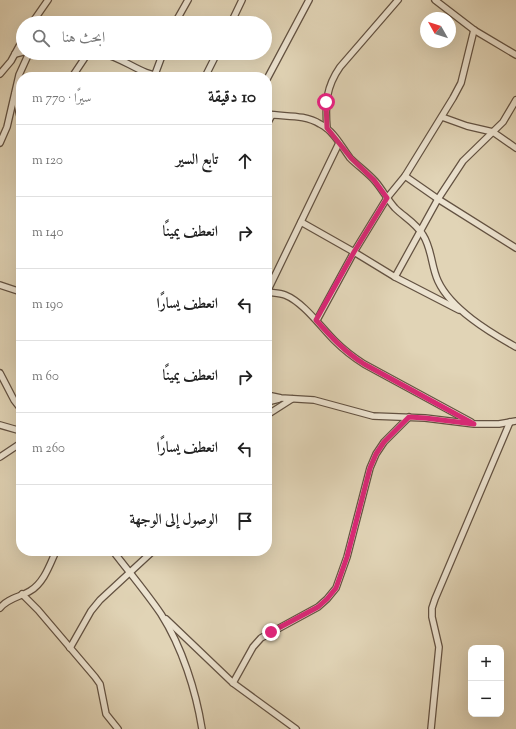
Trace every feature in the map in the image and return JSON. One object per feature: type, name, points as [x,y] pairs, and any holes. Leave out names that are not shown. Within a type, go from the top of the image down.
[{"type":"street","points":[[37,16],[48,0]]},
{"type":"street","points":[[178,16],[188,0]]},
{"type":"street","points":[[234,16],[242,0]]},
{"type":"street","points":[[271,72],[309,0]]},
{"type":"street","points":[[327,128],[326,102],[334,75],[398,0]]},
{"type":"street","points":[[435,0],[474,30],[516,55]]},
{"type":"street","points":[[316,320],[354,252],[387,198],[405,176],[454,98],[460,82],[474,30]]},
{"type":"street","points":[[0,74],[15,54]]},
{"type":"street","points":[[20,72],[26,60]]},
{"type":"street","points":[[75,72],[83,60]]},
{"type":"street","points":[[120,60],[143,72]]},
{"type":"street","points":[[156,72],[160,60]]},
{"type":"street","points":[[208,72],[214,60]]},
{"type":"street","points":[[0,143],[7,127],[16,88]]},
{"type":"street","points":[[15,92],[16,97]]},
{"type":"street","points":[[395,277],[438,199],[463,160],[508,117],[516,100]]},
{"type":"street","points":[[272,115],[304,117],[320,123],[327,128],[351,158],[374,180],[395,208],[420,230],[430,250],[435,272],[442,289],[466,314],[516,347]]},
{"type":"street","points":[[442,118],[493,132],[516,148]]},
{"type":"street","points":[[272,282],[339,143]]},
{"type":"street","points":[[405,176],[438,199],[516,248]]},
{"type":"street","points":[[301,222],[395,277],[466,314]]},
{"type":"street","points":[[0,285],[16,290]]},
{"type":"street","points":[[272,293],[285,295],[294,300],[316,320],[348,354],[474,424]]},
{"type":"street","points":[[0,373],[16,403]]},
{"type":"street","points":[[272,396],[314,400],[373,416],[425,418],[474,424],[513,421],[432,608],[432,617],[439,648],[431,729]]},
{"type":"street","points":[[272,401],[281,398]]},
{"type":"street","points":[[272,412],[292,399]]},
{"type":"street","points":[[233,683],[253,647],[261,638],[318,607],[336,588],[347,557],[370,468],[376,454],[384,442],[409,417]]},
{"type":"street","points":[[0,425],[16,430]]},
{"type":"street","points":[[0,457],[16,446]]},
{"type":"street","points":[[0,608],[10,600],[30,591],[37,586],[54,556]]},
{"type":"street","points":[[117,556],[161,615],[172,634],[186,667],[199,710],[202,729]]},
{"type":"street","points":[[70,648],[91,611],[100,600],[148,556]]},
{"type":"street","points":[[22,594],[38,610],[100,684],[106,714],[118,729]]},
{"type":"street","points":[[161,615],[233,683],[296,729]]},
{"type":"route","points":[[271,632],[318,607],[336,588],[347,557],[370,468],[376,454],[384,442],[409,417],[474,424],[412,391],[348,354],[316,320],[354,252],[387,198],[374,180],[351,158],[327,128],[325,111],[326,102]]}]
